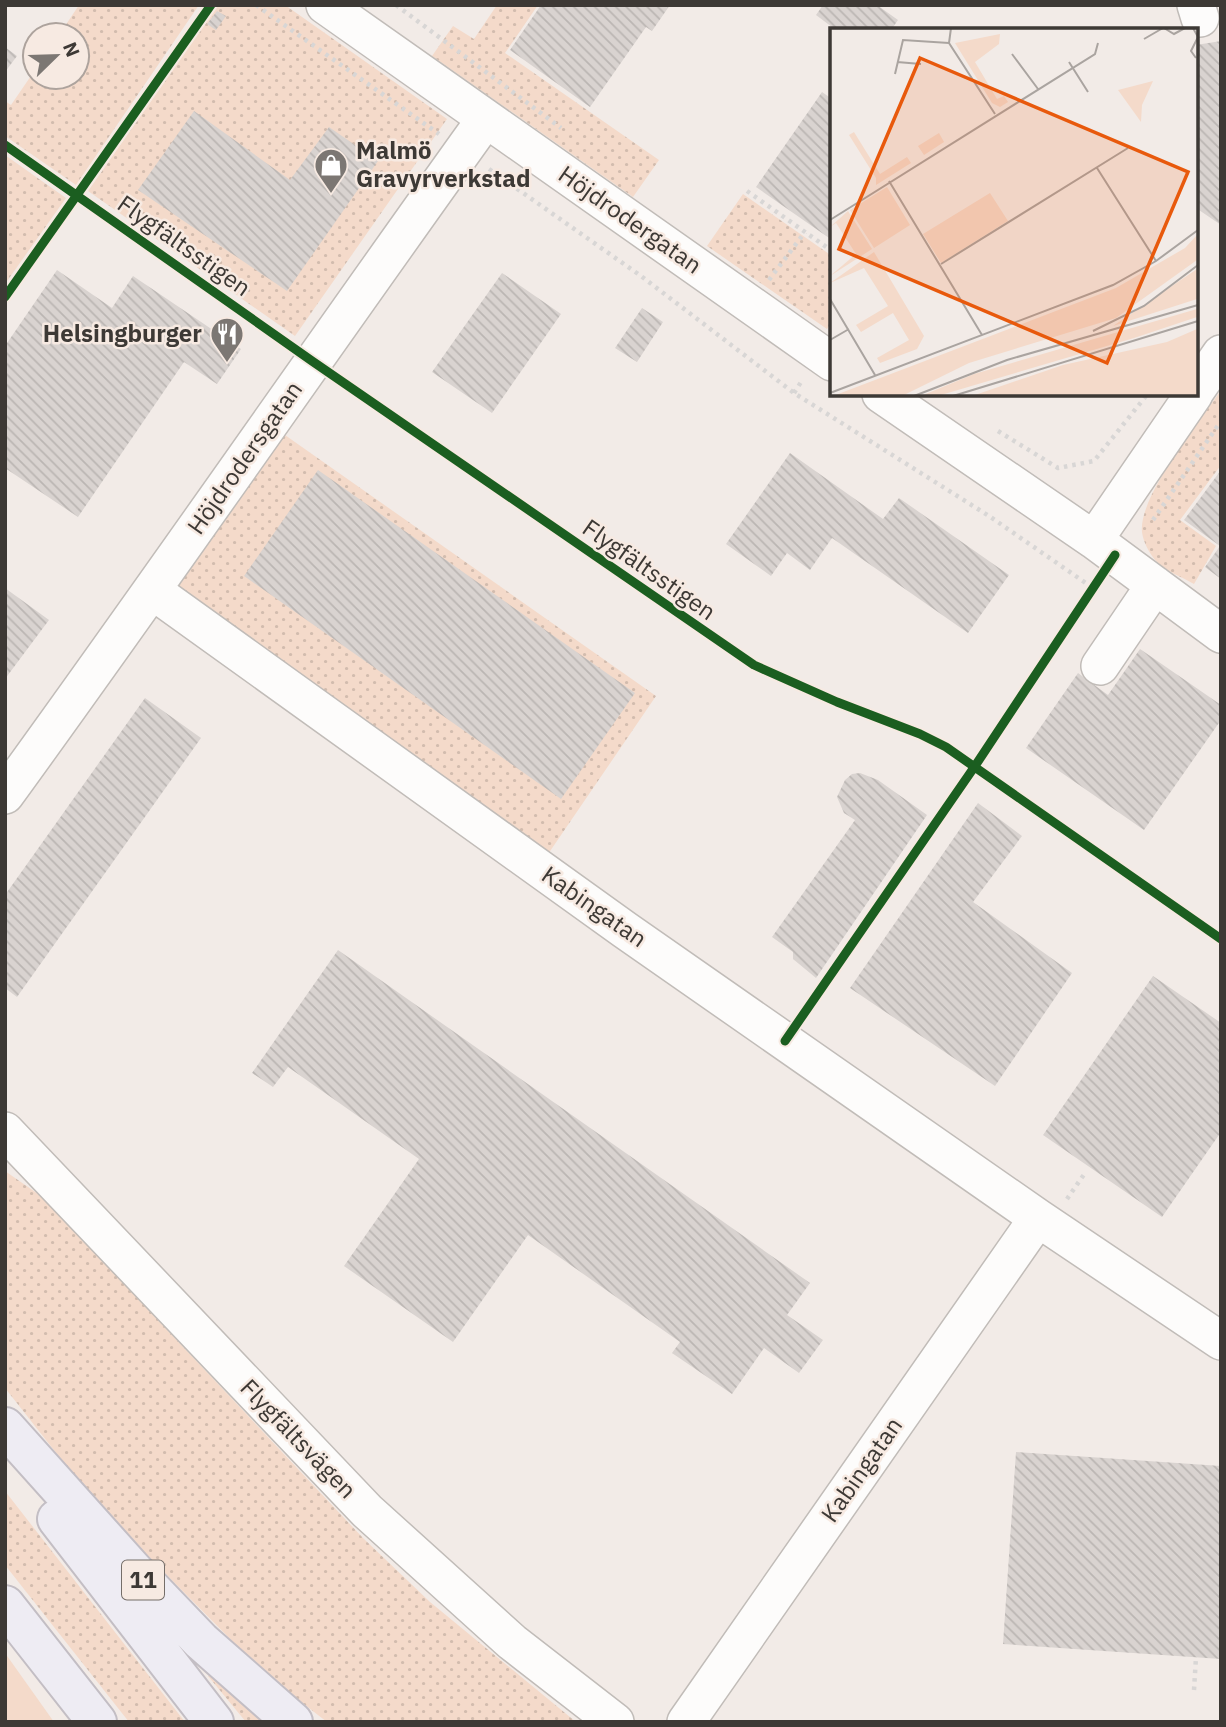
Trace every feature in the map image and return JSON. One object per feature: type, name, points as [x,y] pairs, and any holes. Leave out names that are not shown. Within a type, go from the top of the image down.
[{"type":"highway","name":"11","points":[[5,1427],[134,1571],[201,1641],[293,1722]]},
{"type":"highway","points":[[5,1452],[214,1722]]},
{"type":"highway","points":[[5,1605],[97,1722]]},
{"type":"street","name":"Höjdrodergatan","points":[[325,5],[485,120],[665,243],[818,370]]},
{"type":"street","name":"Höjdrodersgatan","points":[[5,795],[153,591],[312,361],[485,120]]},
{"type":"street","points":[[1198,388],[1221,355]]},
{"type":"street","points":[[884,396],[1105,547],[1221,634]]},
{"type":"street","points":[[1105,547],[1193,396]]},
{"type":"street","points":[[1100,666],[1155,585]]},
{"type":"street","name":"Kabingatan","points":[[153,591],[625,930],[1038,1218],[1221,1341]]},
{"type":"street","name":"Flygfältsvägen","points":[[5,1131],[367,1511],[512,1642],[615,1722]]},
{"type":"street","name":"Kabingatan","points":[[686,1722],[1038,1218]]},
{"type":"path","points":[[256,5],[641,276],[794,393],[989,516],[1093,588]]},
{"type":"path","points":[[747,191],[830,250]]},
{"type":"path","points":[[769,281],[805,232]]},
{"type":"path","points":[[794,393],[818,370]]},
{"type":"path","points":[[992,428],[1058,468],[1094,461],[1146,396]]},
{"type":"path","points":[[1153,520],[1221,421]]},
{"type":"path","points":[[1086,599],[1093,588],[1105,547]]},
{"type":"path","points":[[1194,1690],[1196,1657]]},
{"type":"shaded area","points":[[79,5],[199,5],[76,185],[5,136],[5,101],[11,105],[21,90],[91,91],[91,21],[68,21]]},
{"type":"shaded area","points":[[218,5],[285,5],[447,119],[295,336],[88,191]]},
{"type":"shaded area","points":[[497,5],[538,5],[505,53],[659,160],[633,197],[432,56],[453,26],[474,39]]},
{"type":"shaded area","points":[[5,155],[66,198],[5,284]]},
{"type":"shaded area","points":[[743,194],[830,255],[830,325],[827,329],[707,246]]},
{"type":"shaded area","points":[[1221,390],[1221,465],[1180,520],[1216,546],[1194,584],[1164,568],[1154,558],[1143,536],[1143,517],[1172,460]]},
{"type":"shaded area","points":[[275,428],[656,696],[544,860],[162,588]]},
{"type":"shaded area","points":[[5,1171],[41,1196],[363,1538],[430,1602],[576,1722],[327,1722],[265,1674],[135,1543],[68,1468],[5,1388]]},
{"type":"shaded area","points":[[5,1491],[185,1722],[129,1722],[5,1565]]},
{"type":"shaded area","points":[[5,1653],[54,1722],[5,1722]]},
{"type":"shaded area","points":[[216,1671],[271,1722],[246,1722],[208,1676]]},
{"type":"building","points":[[541,5],[670,5],[652,31],[646,27],[590,107],[510,50]]},
{"type":"building","points":[[823,5],[877,5],[898,20],[892,28],[833,28],[816,15]]},
{"type":"building","points":[[217,11],[226,16],[216,30],[207,24]]},
{"type":"building","points":[[1221,41],[1221,225],[1198,209],[1198,45]]},
{"type":"building","points":[[5,47],[17,56],[5,72]]},
{"type":"building","points":[[822,92],[830,98],[830,239],[756,187]]},
{"type":"building","points":[[194,111],[290,180],[329,127],[378,161],[287,291],[138,190]]},
{"type":"building","points":[[57,270],[112,308],[133,276],[241,349],[217,384],[184,362],[78,517],[5,468],[5,346]]},
{"type":"building","points":[[502,273],[561,314],[492,413],[432,372]]},
{"type":"building","points":[[642,308],[663,322],[637,362],[615,348]]},
{"type":"building","points":[[790,453],[883,519],[899,498],[1009,575],[968,633],[832,538],[810,570],[787,553],[771,576],[726,544]]},
{"type":"building","points":[[318,470],[635,693],[561,799],[244,576]]},
{"type":"building","points":[[1221,470],[1221,579],[1205,567],[1220,546],[1184,520]]},
{"type":"building","points":[[5,588],[49,620],[5,679]]},
{"type":"building","points":[[1140,649],[1221,705],[1221,720],[1144,830],[1026,748],[1078,673],[1108,695]]},
{"type":"building","points":[[145,698],[201,738],[17,997],[5,988],[5,895]]},
{"type":"building","points":[[860,773],[878,780],[927,815],[816,978],[793,959],[793,952],[772,937],[855,820],[844,813],[837,797],[845,780],[852,774]]},
{"type":"building","points":[[978,803],[1022,836],[973,902],[1072,973],[995,1086],[850,988]]},
{"type":"building","points":[[338,950],[810,1283],[787,1315],[823,1340],[799,1373],[764,1348],[732,1394],[672,1353],[680,1342],[528,1235],[453,1342],[344,1266],[419,1159],[288,1067],[273,1087],[252,1073]]},
{"type":"building","points":[[1153,976],[1221,1023],[1221,1132],[1162,1217],[1043,1135]]},
{"type":"building","points":[[1016,1452],[1221,1466],[1221,1659],[1003,1644]]},
{"type":"cycle path","points":[[5,297],[211,5]]},
{"type":"cycle path","name":"Flygfältsstigen","points":[[5,145],[312,361],[754,665],[946,747],[1221,939]]},
{"type":"cycle path","points":[[785,1041],[975,766],[1115,555]]},
{"type":"place","name":"Malmö Gravyrverkstad","points":[[331,195]]},
{"type":"place","name":"Helsingburger","points":[[227,364]]}]
